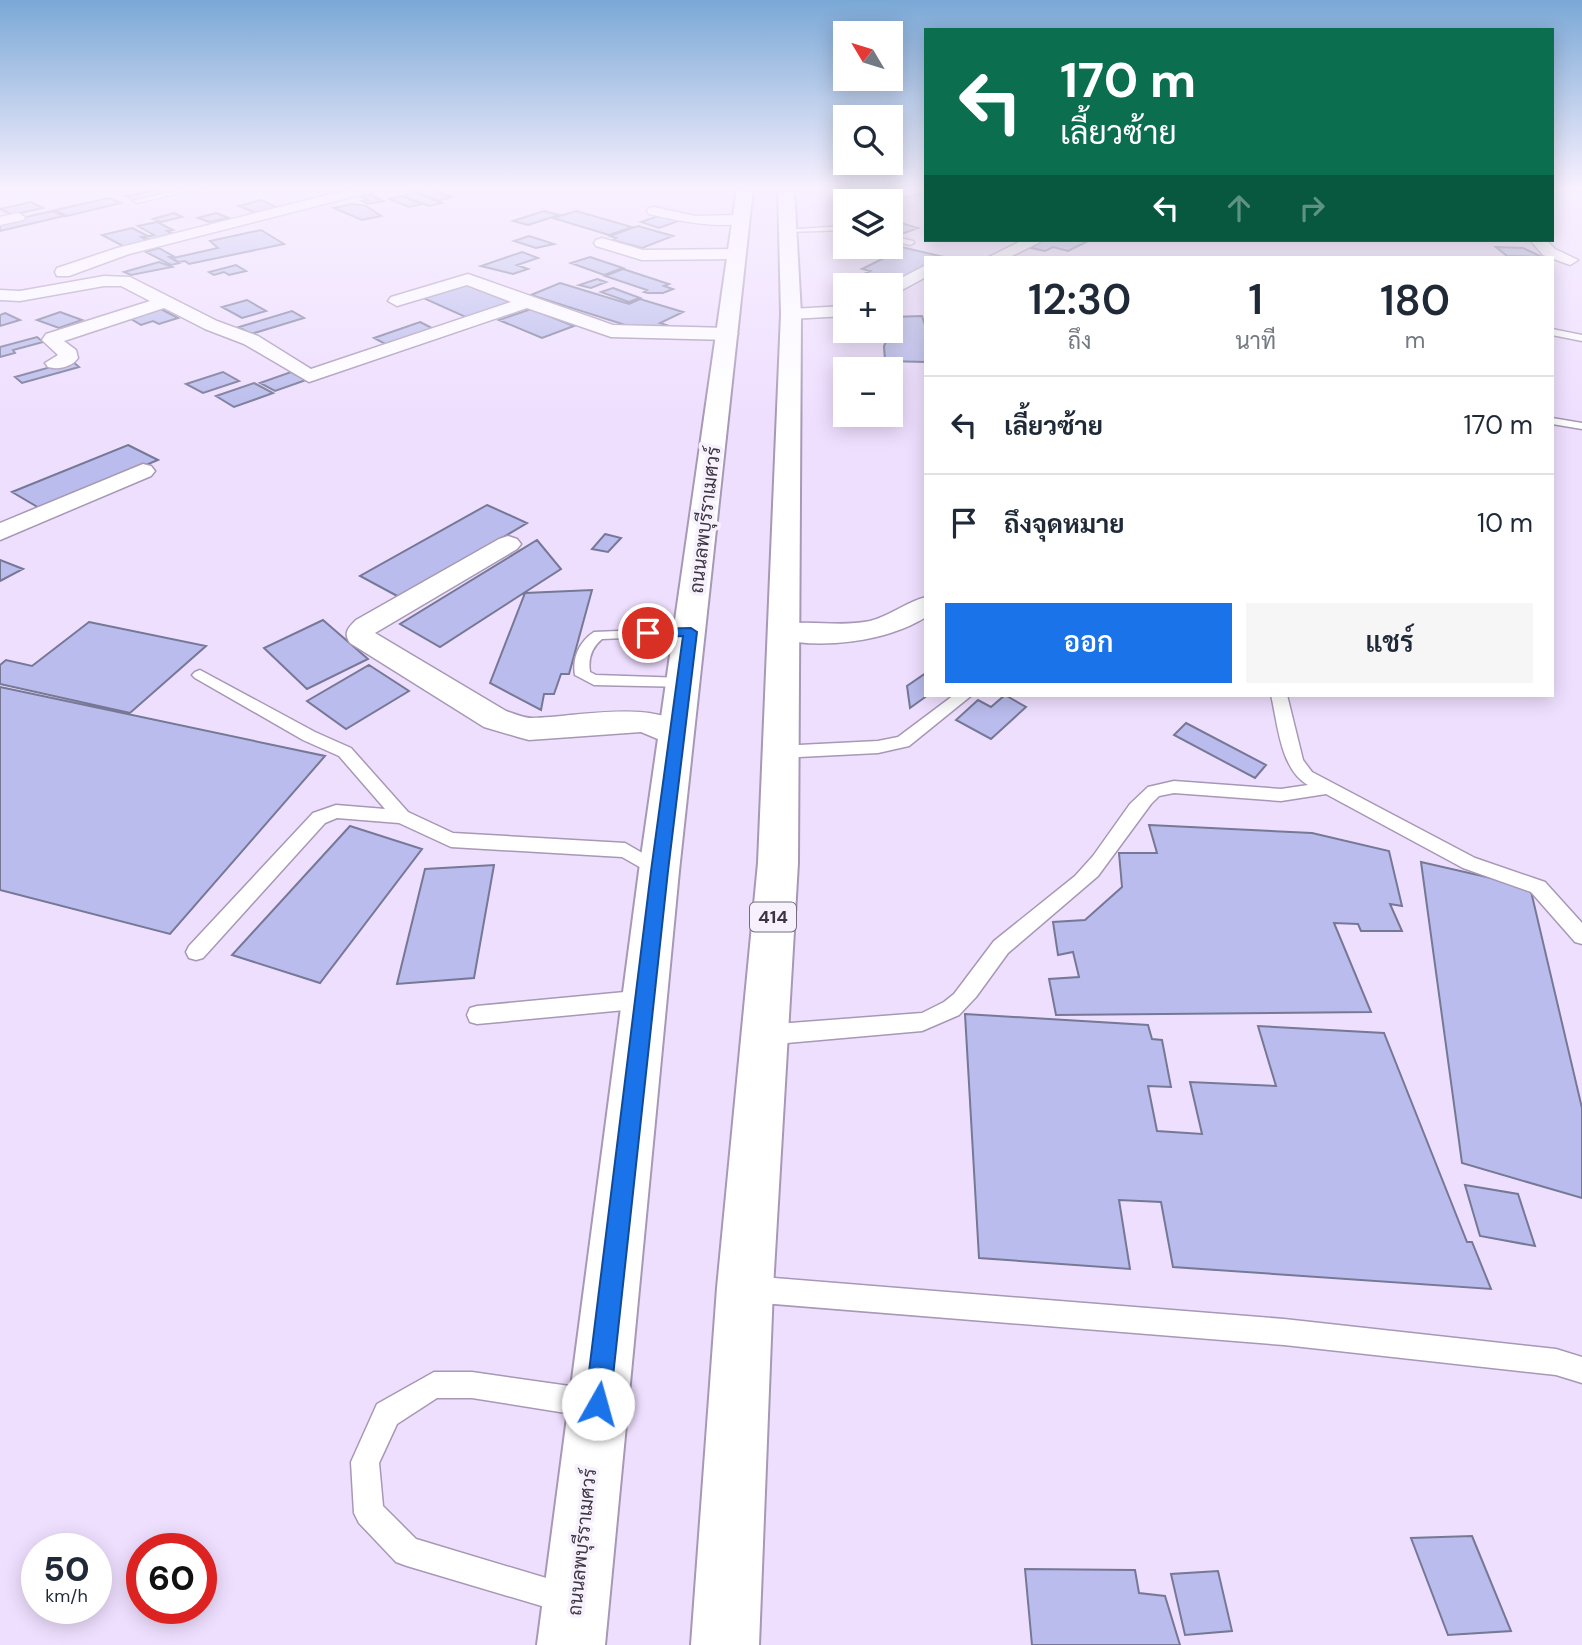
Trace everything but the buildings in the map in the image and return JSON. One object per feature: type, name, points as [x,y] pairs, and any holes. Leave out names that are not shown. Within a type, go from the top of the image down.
[{"type":"main road","name":"ถนนลพบุรีราเมศวร์","points":[[571,1645],[659,871],[736,265]]},
{"type":"main road","name":"414","points":[[725,1645],[745,1288],[778,863],[791,314],[789,265]]},
{"type":"street","points":[[0,295],[81,265]]},
{"type":"street","points":[[903,283],[924,271]]},
{"type":"street","points":[[397,301],[468,279],[611,331],[729,334]]},
{"type":"street","points":[[0,295],[20,296],[117,280],[126,281],[211,325],[251,340],[309,376],[527,302]]},
{"type":"street","points":[[55,363],[68,358],[69,354],[51,340],[57,335],[165,302]]},
{"type":"street","points":[[791,314],[833,312]]},
{"type":"street","points":[[0,531],[143,471]]},
{"type":"street","points":[[508,544],[366,626],[360,636],[495,719],[529,729],[645,721],[677,736]]},
{"type":"street","points":[[785,632],[874,631],[896,624],[924,607]]},
{"type":"lane","points":[[1554,332],[1582,338]]},
{"type":"lane","points":[[1554,421],[1582,426]]},
{"type":"lane","points":[[684,683],[594,680],[583,675],[581,667],[587,643],[599,635],[691,632]]},
{"type":"lane","points":[[201,675],[309,736],[345,752],[402,817]]},
{"type":"lane","points":[[779,752],[890,746],[903,742],[961,697]]},
{"type":"lane","points":[[1280,697],[1297,766],[1325,788],[1469,863],[1538,887],[1582,936]]},
{"type":"lane","points":[[764,1034],[922,1022],[945,1016],[960,1003],[999,948],[1072,891],[1093,869],[1154,791],[1174,787],[1281,795],[1325,788]]},
{"type":"lane","points":[[196,952],[319,818],[336,811],[402,817],[451,840],[625,850],[659,871]]},
{"type":"lane","points":[[477,1015],[646,999]]},
{"type":"lane","points":[[745,1288],[1284,1332],[1556,1362],[1582,1370]]},
{"type":"lane","points":[[575,1601],[407,1551],[369,1513],[365,1462],[387,1414],[434,1385],[472,1385],[598,1404]]},
{"type":"route","points":[[598,1404],[659,871],[691,632],[648,633]]}]
